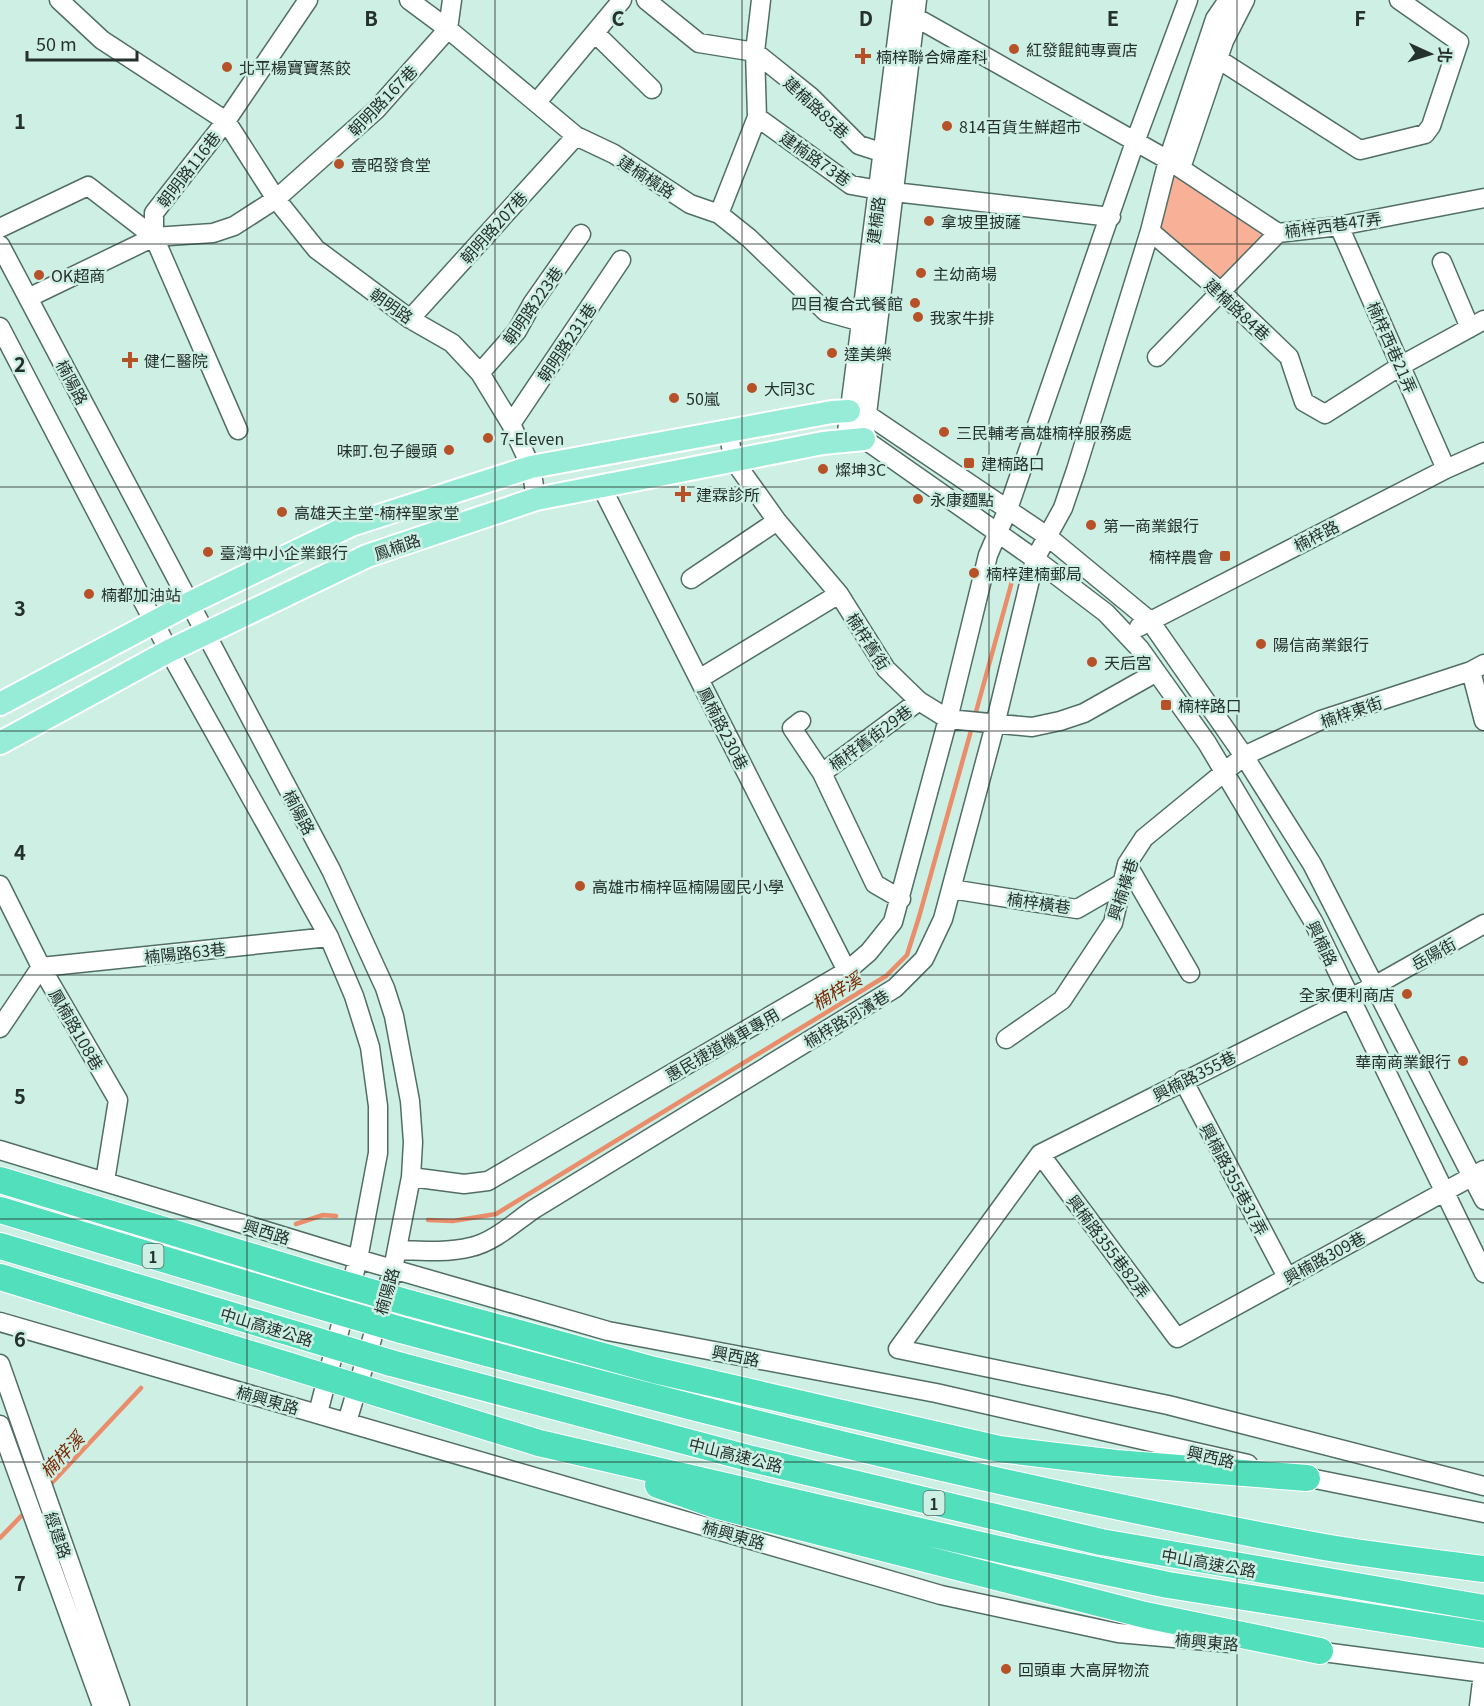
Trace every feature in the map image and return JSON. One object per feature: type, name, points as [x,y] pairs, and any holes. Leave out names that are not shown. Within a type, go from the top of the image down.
[{"type":"highway","points":[[0,1180],[316,1276],[654,1370],[999,1449],[1116,1463],[1307,1478]]},
{"type":"highway","name":"中山高速公路","points":[[0,1210],[401,1330],[633,1393],[1111,1505],[1326,1547],[1484,1569]]},
{"type":"highway","name":"中山高速公路","points":[[0,1246],[391,1363],[752,1459],[1101,1542],[1484,1608]]},
{"type":"highway","points":[[0,1277],[539,1443],[718,1506],[1145,1616],[1320,1651]]},
{"type":"highway","points":[[539,1443],[1135,1579],[1484,1635]]},
{"type":"main road","name":"鳳楠路","points":[[0,704],[190,603],[351,525],[531,467],[832,412],[857,412]]},
{"type":"main road","name":"鳳楠路","points":[[0,743],[204,633],[367,556],[536,499],[734,460],[855,440]]},
{"type":"street","name":"朝明路","points":[[59,0],[102,40],[226,121],[276,199],[316,249],[410,319],[452,343],[480,373],[511,424],[531,467],[536,499]]},
{"type":"street","points":[[226,121],[308,0]]},
{"type":"street","points":[[409,0],[448,29],[452,0]]},
{"type":"street","points":[[537,102],[622,0]]},
{"type":"street","points":[[646,0],[699,44],[755,52]]},
{"type":"street","points":[[719,214],[757,117],[755,52],[761,0]]},
{"type":"street","name":"惠民捷道機車專用","points":[[411,1177],[464,1184],[488,1182],[847,970],[869,952],[893,922],[951,720],[988,555],[1008,509],[1111,217],[1135,142],[1188,0]]},
{"type":"street","points":[[1174,164],[1215,19],[1228,0]]},
{"type":"street","points":[[1174,164],[1245,0]]},
{"type":"street","points":[[1218,59],[1360,150],[1425,134],[1431,126],[1459,42],[1399,0]]},
{"type":"street","name":"楠梓西巷47弄","points":[[909,6],[1174,164],[1278,233],[1339,226],[1484,198]]},
{"type":"street","name":"建楠路","points":[[855,440],[909,6]]},
{"type":"street","name":"建楠橫路","points":[[448,29],[576,136],[614,154],[690,204],[719,214],[749,238],[826,312],[869,323]]},
{"type":"street","name":"朝明路167巷","points":[[154,237],[213,233],[234,226],[276,199],[376,110],[448,29]]},
{"type":"street","points":[[596,34],[652,89]]},
{"type":"street","name":"建楠路85巷","points":[[755,52],[811,97],[859,145],[890,155]]},
{"type":"street","name":"建楠路73巷","points":[[757,117],[851,185],[886,191]]},
{"type":"street","name":"朝明路116巷","points":[[154,237],[154,213],[226,121]]},
{"type":"street","name":"朝明路207巷","points":[[410,319],[576,136]]},
{"type":"street","name":"楠梓路河濱巷","points":[[397,1250],[445,1251],[472,1247],[495,1236],[544,1202],[895,988],[924,959],[943,919],[1035,559],[1063,508],[1150,231],[1174,164]]},
{"type":"street","points":[[0,228],[83,186],[91,187],[111,207],[154,237],[238,430]]},
{"type":"street","points":[[886,191],[1111,217]]},
{"type":"street","name":"楠梓西巷21弄","points":[[1339,226],[1446,469]]},
{"type":"street","name":"建楠路84巷","points":[[1150,231],[1220,291],[1289,357],[1304,402],[1325,414],[1402,365]]},
{"type":"street","points":[[1157,357],[1278,233]]},
{"type":"street","name":"朝明路223巷","points":[[480,373],[517,332],[580,234]]},
{"type":"street","points":[[28,298],[154,237]]},
{"type":"street","name":"楠陽路","points":[[0,246],[331,870],[385,988],[402,1050],[410,1101],[413,1142],[411,1177],[393,1269],[347,1422]]},
{"type":"street","name":"朝明路231巷","points":[[511,424],[621,260]]},
{"type":"street","points":[[1402,365],[1477,324],[1442,262]]},
{"type":"street","points":[[0,327],[169,651],[329,937],[354,996],[370,1047],[376,1082],[378,1153],[358,1259],[318,1413]]},
{"type":"street","points":[[857,412],[1047,536],[1150,621]]},
{"type":"street","points":[[729,432],[734,460]]},
{"type":"street","points":[[855,440],[1035,559],[1106,613],[1127,633]]},
{"type":"street","name":"楠梓路","points":[[1127,633],[1446,469],[1484,452]]},
{"type":"street","name":"楠梓舊街","points":[[734,460],[777,521],[839,594],[886,669],[919,701],[951,720],[1032,727],[1060,721],[1084,713],[1155,672]]},
{"type":"street","name":"鳳楠路230巷","points":[[601,486],[847,970]]},
{"type":"street","points":[[691,579],[777,521]]},
{"type":"street","points":[[699,679],[839,594]]},
{"type":"street","name":"興楠路","points":[[1150,621],[1244,756],[1312,864],[1478,1173],[1484,1200]]},
{"type":"street","name":"興楠路","points":[[1127,633],[1226,774],[1313,921],[1484,1273]]},
{"type":"street","points":[[1477,668],[1484,721]]},
{"type":"street","name":"楠梓東街","points":[[1226,774],[1244,756],[1321,720],[1477,668]]},
{"type":"street","name":"楠梓舊街29巷","points":[[822,773],[919,701]]},
{"type":"street","points":[[801,722],[792,728],[822,773],[875,884],[901,899]]},
{"type":"street","name":"興楠橫巷","points":[[1006,1039],[1062,1000],[1113,923],[1127,864],[1144,838],[1226,774]]},
{"type":"street","points":[[1127,864],[1190,973]]},
{"type":"street","name":"楠梓橫巷","points":[[951,889],[1077,909],[1122,884]]},
{"type":"street","name":"鳳楠路108巷","points":[[0,885],[41,967],[118,1100],[105,1181]]},
{"type":"street","name":"岳陽街","points":[[1349,998],[1484,924]]},
{"type":"street","name":"楠陽路63巷","points":[[41,967],[329,937]]},
{"type":"street","points":[[0,1028],[41,967]]},
{"type":"street","name":"興楠路355巷","points":[[1040,1154],[1349,998]]},
{"type":"street","name":"興楠路355巷37弄","points":[[1183,1080],[1287,1277]]},
{"type":"street","name":"興西路","points":[[0,1150],[358,1259],[608,1331],[936,1393],[1307,1478],[1484,1513]]},
{"type":"street","points":[[1040,1154],[898,1349],[1168,1405],[1484,1486]]},
{"type":"street","name":"興楠路355巷82弄","points":[[1040,1154],[1178,1338]]},
{"type":"street","name":"興楠路309巷","points":[[1178,1338],[1478,1173]]},
{"type":"street","name":"楠興東路","points":[[0,1322],[941,1595],[1118,1633],[1320,1651],[1484,1673]]},
{"type":"street","name":"經建路","points":[[0,1364],[120,1706]]},
{"type":"street","name":"經建路","points":[[0,1425],[102,1706]]},
{"type":"street","points":[[1479,1706],[1484,1673]]},
{"type":"shaded area","points":[[1176,169],[1271,236],[1221,285],[1157,231]]},
{"type":"waterway","name":"楠梓溪","points":[[974,719],[1014,574]]},
{"type":"waterway","name":"楠梓溪","points":[[428,1220],[453,1221],[496,1214],[886,976],[907,955],[972,727]]},
{"type":"waterway","name":"楠梓溪","points":[[296,1224],[323,1215],[336,1216]]},
{"type":"waterway","name":"楠梓溪","points":[[49,1486],[141,1388]]},
{"type":"waterway","name":"楠梓溪","points":[[0,1538],[27,1510]]},
{"type":"place","name":"紅發餛飩專賣店","points":[[1014,49]]},
{"type":"place","name":"楠梓聯合婦產科","points":[[863,56]]},
{"type":"place","name":"北平楊寶寶蒸餃","points":[[227,67]]},
{"type":"place","name":"814百貨生鮮超市","points":[[947,126]]},
{"type":"place","name":"壹昭發食堂","points":[[339,164]]},
{"type":"place","name":"拿坡里披薩","points":[[929,221]]},
{"type":"place","name":"主幼商場","points":[[921,273]]},
{"type":"place","name":"OK超商","points":[[39,275]]},
{"type":"place","name":"四目複合式餐館","points":[[915,303]]},
{"type":"place","name":"我家牛排","points":[[918,317]]},
{"type":"place","name":"達美樂","points":[[832,353]]},
{"type":"place","name":"健仁醫院","points":[[130,360]]},
{"type":"place","name":"大同3C","points":[[752,388]]},
{"type":"place","name":"50嵐","points":[[674,398]]},
{"type":"place","name":"三民輔考高雄楠梓服務處","points":[[944,432]]},
{"type":"place","name":"7-Eleven","points":[[488,438]]},
{"type":"place","name":"味町.包子饅頭","points":[[449,450]]},
{"type":"place","name":"建楠路口","points":[[969,463]]},
{"type":"place","name":"燦坤3C","points":[[823,469]]},
{"type":"place","name":"建霖診所","points":[[683,494]]},
{"type":"place","name":"永康麵點","points":[[918,499]]},
{"type":"place","name":"高雄天主堂-楠梓聖家堂","points":[[282,512]]},
{"type":"place","name":"第一商業銀行","points":[[1091,525]]},
{"type":"place","name":"臺灣中小企業銀行","points":[[208,552]]},
{"type":"place","name":"楠梓農會","points":[[1225,556]]},
{"type":"place","name":"楠梓建楠郵局","points":[[974,573]]},
{"type":"place","name":"楠都加油站","points":[[89,594]]},
{"type":"place","name":"陽信商業銀行","points":[[1261,644]]},
{"type":"place","name":"天后宮","points":[[1092,662]]},
{"type":"place","name":"楠梓路口","points":[[1166,705]]},
{"type":"place","name":"高雄市楠梓區楠陽國民小學","points":[[580,886]]},
{"type":"place","name":"全家便利商店","points":[[1407,994]]},
{"type":"place","name":"華南商業銀行","points":[[1463,1061]]},
{"type":"place","name":"回頭車 大高屏物流","points":[[1006,1669]]}]
